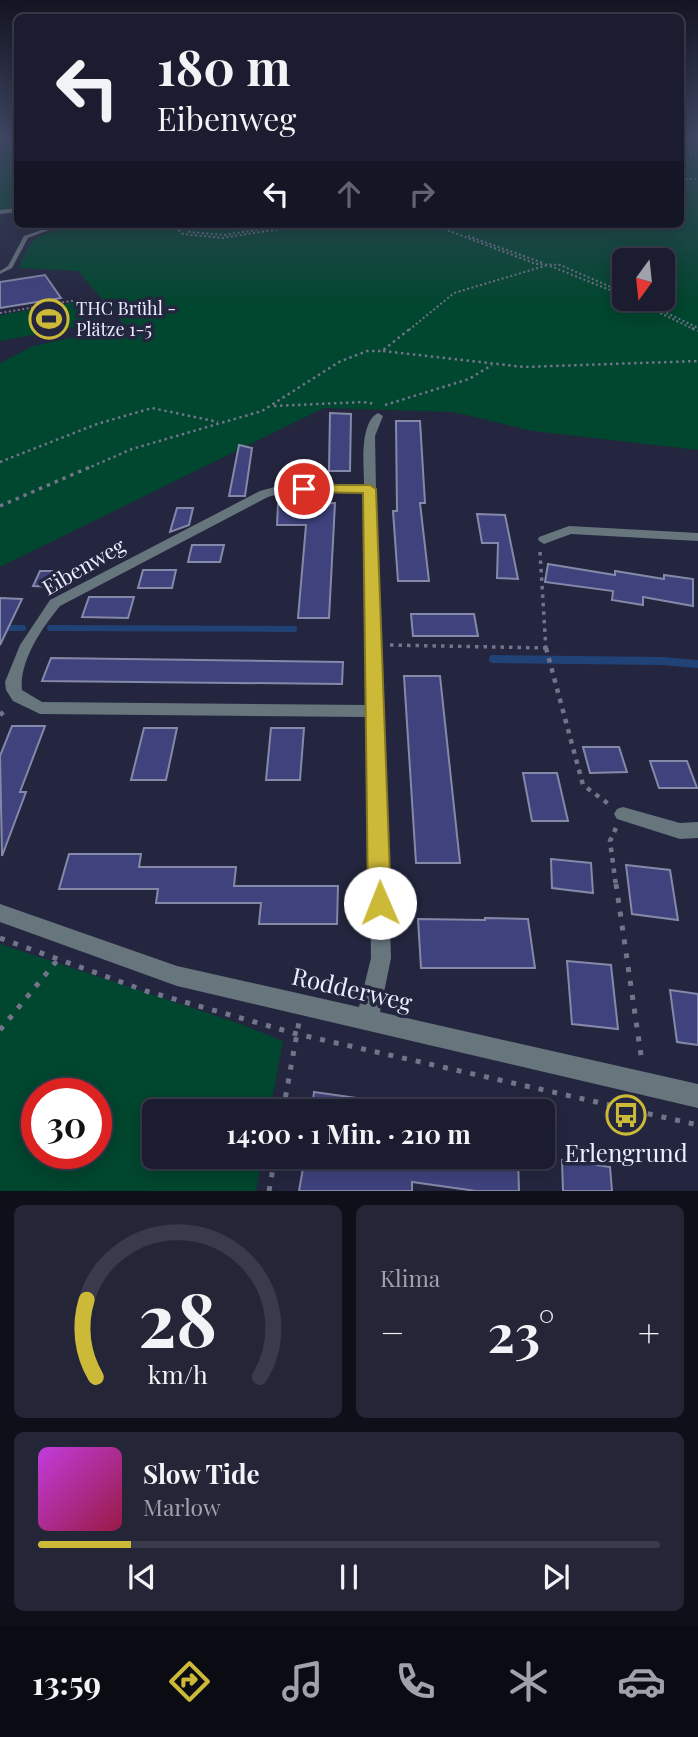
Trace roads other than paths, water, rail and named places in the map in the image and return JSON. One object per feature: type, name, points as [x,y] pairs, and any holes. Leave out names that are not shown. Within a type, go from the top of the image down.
[{"type":"street","points":[[367,1019],[381,958],[370,436],[381,411]]},
{"type":"street","name":"Eibenweg","points":[[370,489],[282,489],[264,494],[55,603],[43,615],[13,677],[13,688],[20,699],[40,708],[374,711]]},
{"type":"street","points":[[544,540],[569,530],[698,537]]},
{"type":"street","points":[[623,814],[680,831],[698,831]]},
{"type":"street","name":"Rodderweg","points":[[0,913],[177,976],[698,1097]]},
{"type":"lane","points":[[0,273],[10,267],[23,239],[52,228]]},
{"type":"waterway","points":[[0,628],[23,628]]},
{"type":"waterway","points":[[50,628],[294,629]]},
{"type":"waterway","points":[[493,659],[662,661],[698,664]]},
{"type":"place","name":"THC Brühl - Plätze 1-5","points":[[49,319]]},
{"type":"place","name":"Erlengrund","points":[[626,1115]]}]
